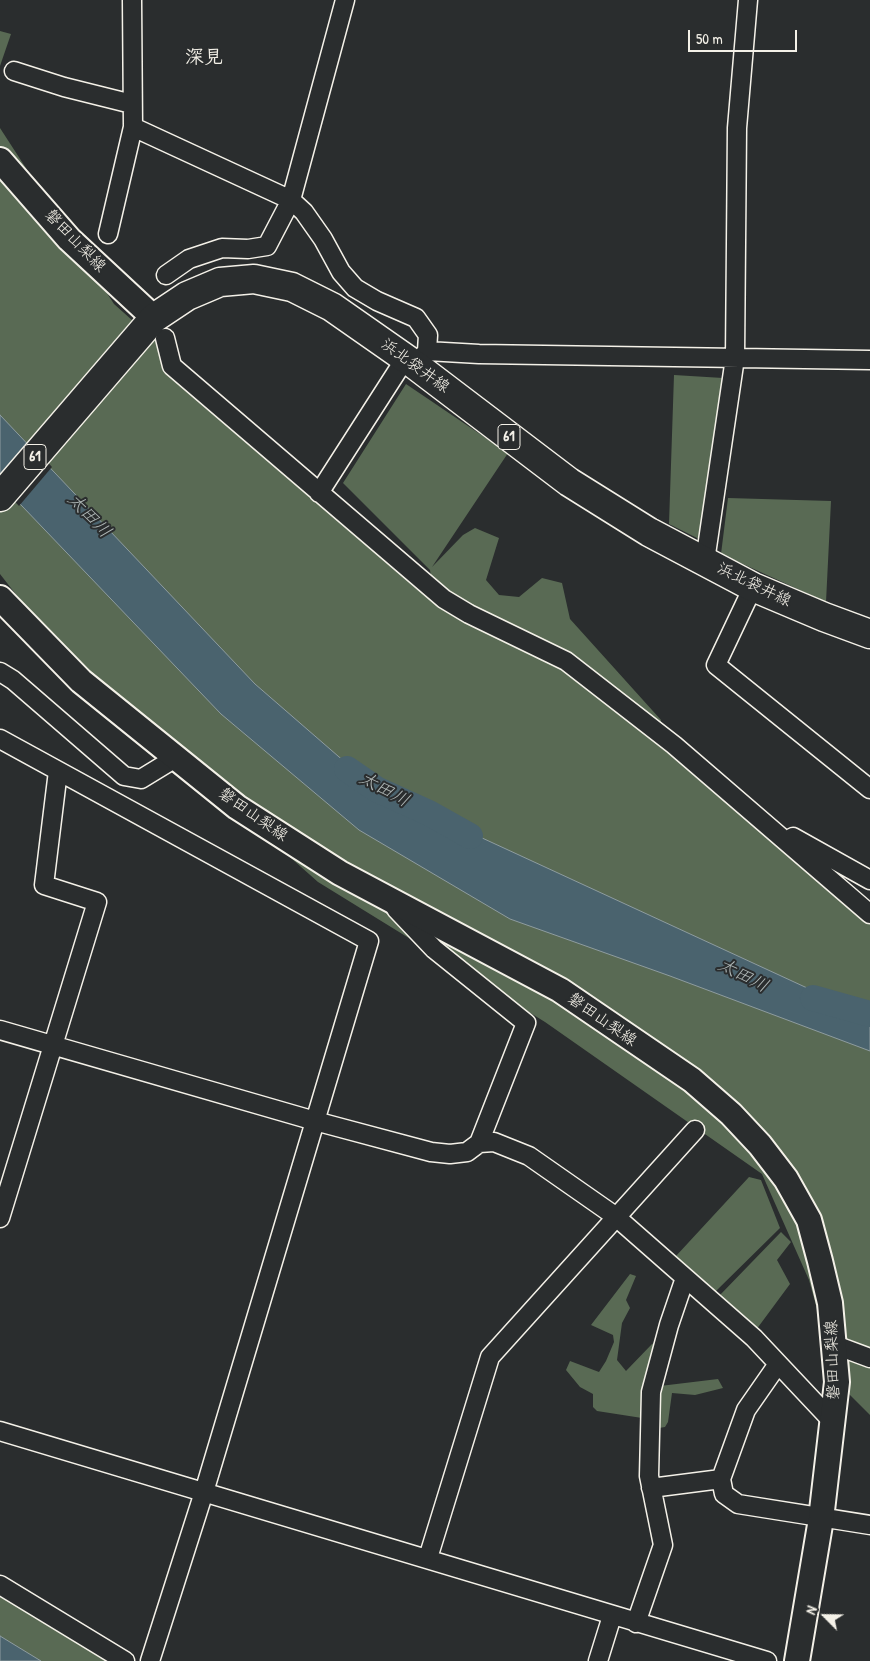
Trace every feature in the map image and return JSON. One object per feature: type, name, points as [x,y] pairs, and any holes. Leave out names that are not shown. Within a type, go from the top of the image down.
[{"type":"main road","name":"磐田山梨線","points":[[0,160],[152,331]]},
{"type":"main road","name":"浜北袋井線","points":[[0,497],[152,331],[187,296],[220,282],[254,279],[292,287],[332,308],[416,358],[569,482],[649,532],[753,587],[870,634]]},
{"type":"main road","name":"磐田山梨線","points":[[0,598],[81,681],[237,807],[333,869],[560,990],[692,1080],[731,1114],[760,1145],[786,1179],[809,1220],[830,1303],[837,1382],[834,1423],[821,1519],[797,1661]]},
{"type":"street","points":[[108,234],[134,127],[132,104],[132,0]]},
{"type":"street","points":[[166,274],[189,259],[222,248],[248,249],[266,246],[291,200],[345,0]]},
{"type":"street","points":[[705,561],[735,358],[737,128],[748,0]]},
{"type":"street","points":[[14,71],[64,87],[132,104]]},
{"type":"street","points":[[134,127],[291,200],[304,212],[323,239],[341,272],[355,288],[377,301],[416,318],[428,335],[416,358],[319,493]]},
{"type":"street","points":[[152,331],[172,366],[444,599],[469,614],[566,661],[674,745],[870,914]]},
{"type":"street","points":[[416,358],[479,354],[870,360]]},
{"type":"street","points":[[753,587],[716,665],[870,789]]},
{"type":"street","points":[[0,672],[13,680],[124,776],[140,779],[177,757]]},
{"type":"street","points":[[0,739],[369,941],[204,1492],[150,1661]]},
{"type":"street","points":[[0,1218],[97,902],[44,885],[58,770]]},
{"type":"street","points":[[759,818],[870,880]]},
{"type":"street","points":[[0,1030],[315,1121],[431,1152],[450,1154],[467,1152],[479,1143],[526,1023],[434,949],[383,897]]},
{"type":"street","points":[[428,1558],[490,1357],[615,1216],[695,1130]]},
{"type":"street","points":[[479,1143],[494,1142],[529,1156],[615,1216],[754,1338],[834,1423]]},
{"type":"street","points":[[636,1623],[663,1545],[649,1476],[651,1392],[669,1326],[685,1278]]},
{"type":"street","points":[[835,1345],[870,1358]]},
{"type":"street","points":[[778,1364],[746,1410],[721,1479],[724,1494],[738,1504],[821,1519],[870,1525]]},
{"type":"street","points":[[0,1431],[428,1558],[742,1658],[766,1661]]},
{"type":"street","points":[[651,1488],[721,1479]]},
{"type":"street","points":[[0,1585],[125,1661]]},
{"type":"street","points":[[598,1661],[612,1616]]},
{"type":"green space","points":[[0,31],[11,34],[0,66]]},
{"type":"green space","points":[[0,128],[114,304],[433,589],[430,570],[343,483],[406,384],[508,453],[432,567],[463,535],[475,528],[499,538],[486,580],[499,595],[519,597],[542,578],[562,583],[570,619],[661,720],[659,728],[575,668],[870,914],[870,1415],[837,1382],[809,1280],[762,1174],[545,1022],[318,882],[57,647],[0,574]]},
{"type":"green space","points":[[674,375],[723,378],[699,539],[669,524]]},
{"type":"green space","points":[[728,498],[831,501],[826,602],[721,554]]},
{"type":"green space","points":[[749,1177],[761,1180],[780,1228],[715,1292],[676,1256]]},
{"type":"green space","points":[[781,1232],[791,1242],[777,1260],[790,1284],[756,1330],[720,1295]]},
{"type":"green space","points":[[630,1274],[636,1276],[626,1300],[630,1308],[622,1323],[617,1360],[626,1371],[652,1344],[671,1335],[660,1386],[718,1379],[723,1388],[695,1395],[672,1393],[668,1422],[665,1427],[659,1428],[642,1418],[597,1411],[593,1407],[593,1394],[580,1387],[566,1370],[570,1361],[599,1372],[614,1342],[613,1335],[591,1325]]},
{"type":"green space","points":[[0,1584],[126,1661],[0,1661]]},
{"type":"water","points":[[0,415],[255,684],[376,789],[870,1017],[870,1051],[670,976],[510,919],[359,830],[221,714],[0,483]]},
{"type":"water","points":[[0,1636],[41,1661],[0,1661]]},
{"type":"pier","points":[[29,442],[52,467],[19,506],[0,486]]},
{"type":"waterway","name":"太田川","points":[[347,769],[376,789],[429,813],[470,836]]},
{"type":"waterway","name":"太田川","points":[[813,998],[870,1014]]},
{"type":"district","name":"深見","points":[[204,58]]}]
